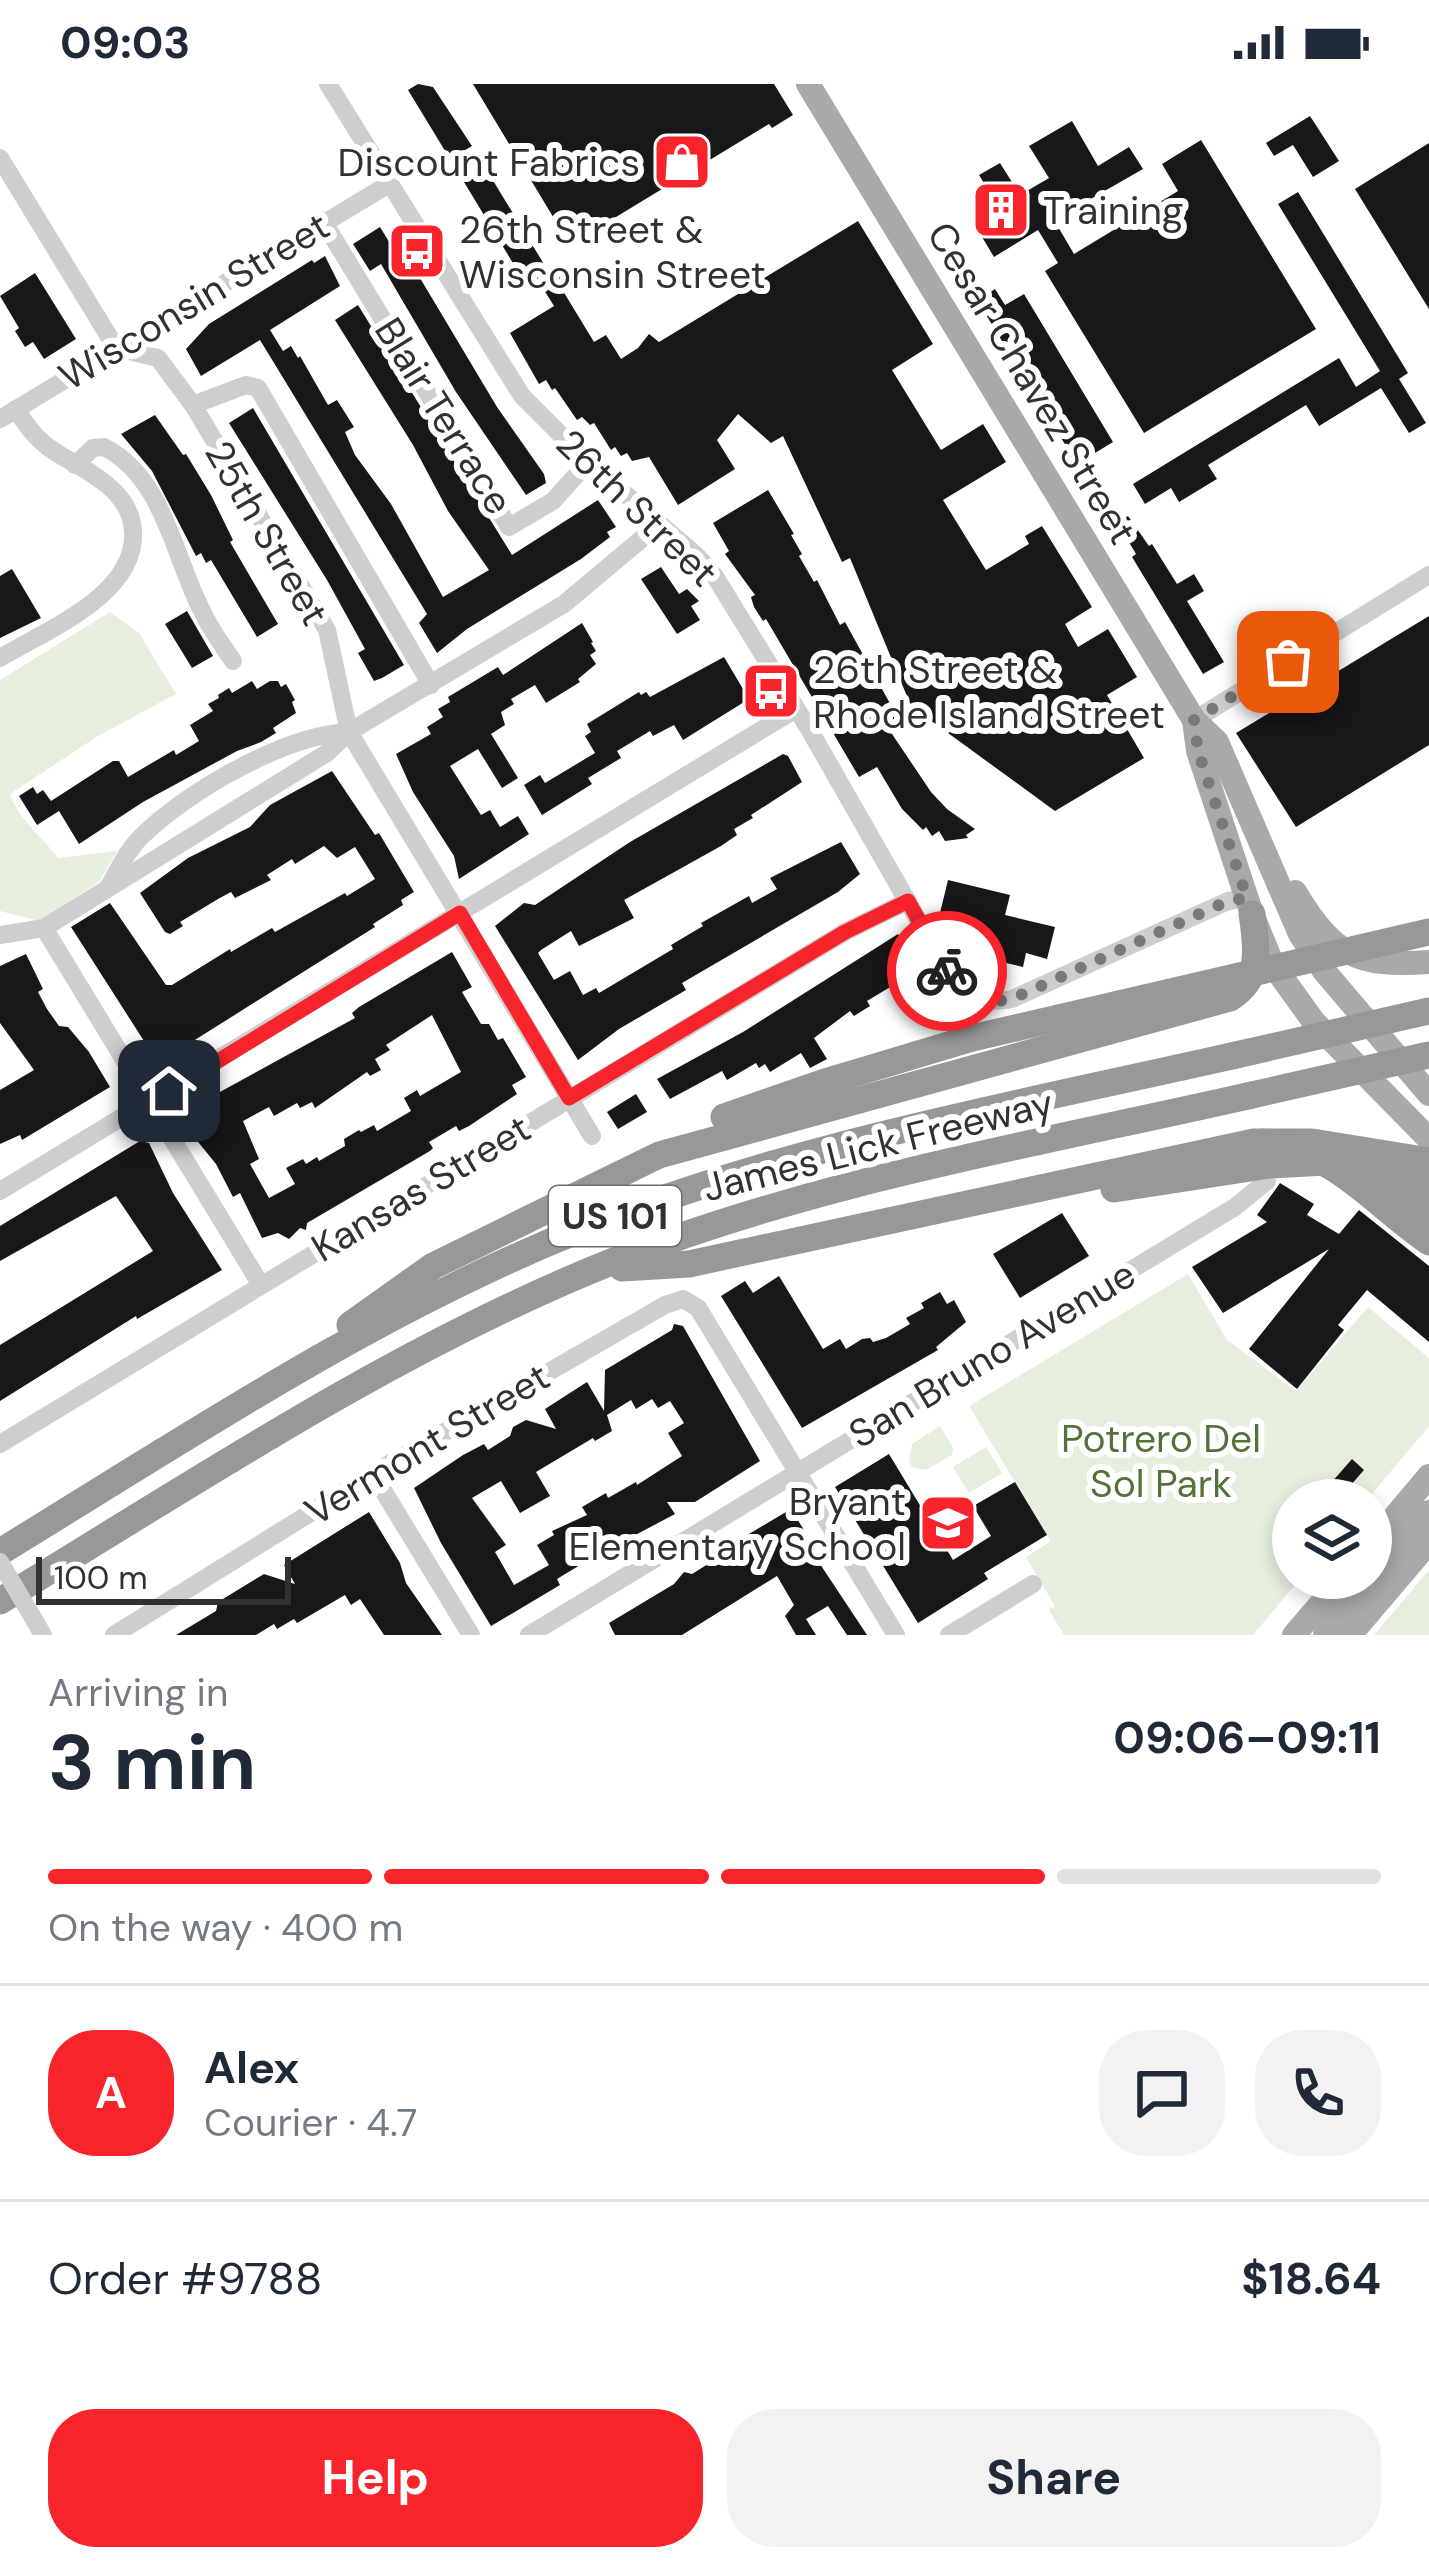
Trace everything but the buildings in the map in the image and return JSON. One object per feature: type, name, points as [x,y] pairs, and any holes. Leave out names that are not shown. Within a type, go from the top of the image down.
[{"type":"highway","points":[[581,1191],[659,1155],[743,1129],[1230,998],[1244,988],[1254,970],[1250,906]]},
{"type":"highway","points":[[276,1384],[410,1280],[728,1116],[972,1039],[1429,932]]},
{"type":"highway","name":"James Lick Freeway","points":[[0,1552],[276,1384],[442,1291],[648,1203],[828,1148],[1429,1011]]},
{"type":"highway","name":"James Lick Freeway","points":[[0,1601],[376,1374],[593,1269],[817,1195],[1429,1055]]},
{"type":"highway","points":[[593,1269],[688,1264],[1263,1142],[1312,1142],[1429,1160]]},
{"type":"highway","points":[[1263,1142],[1295,1148],[1332,1164],[1429,1242]]},
{"type":"highway","points":[[802,1239],[1255,1167],[1333,1161],[1395,1169],[1429,1185]]},
{"type":"highway","points":[[1333,1161],[1390,1184],[1429,1214]]},
{"type":"main road","name":"Cesar Chavez Street","points":[[808,84],[1194,720],[1217,742],[1300,934],[1429,1094]]},
{"type":"main road","name":"Cesar Chavez Street","points":[[1194,720],[1198,751],[1274,965],[1306,1013],[1429,1139]]},
{"type":"main road","points":[[1246,806],[1298,897],[1334,943],[1375,964],[1429,962]]},
{"type":"main road","points":[[1250,906],[1270,908],[1316,979],[1338,985]]},
{"type":"main road","points":[[1392,1520],[1427,1478]]},
{"type":"main road","points":[[1325,1635],[1429,1512]]},
{"type":"main road","points":[[1350,1635],[1429,1542]]},
{"type":"main road","points":[[1294,1635],[1325,1599]]},
{"type":"street","name":"26th Street","points":[[328,84],[514,386],[588,462],[714,575],[949,974],[975,997],[999,1002],[1228,901],[1250,906]]},
{"type":"street","points":[[0,158],[116,348]]},
{"type":"street","name":"Wisconsin Street","points":[[8,414],[388,184]]},
{"type":"street","name":"Blair Terrace","points":[[323,221],[509,527],[553,501],[588,462]]},
{"type":"street","name":"25th Street","points":[[116,348],[158,358],[193,405],[326,629],[349,732],[592,1136]]},
{"type":"street","points":[[193,405],[246,385],[258,388],[431,685]]},
{"type":"street","points":[[0,658],[106,593],[130,556],[132,522],[121,499],[102,481],[38,442],[8,414]]},
{"type":"street","points":[[75,465],[92,448],[104,447],[133,471],[154,499],[202,613],[233,662]]},
{"type":"street","points":[[0,935],[44,928],[106,890],[327,752],[349,732],[565,604],[657,526]]},
{"type":"street","points":[[1194,720],[1429,574]]},
{"type":"street","points":[[0,1192],[796,709]]},
{"type":"street","points":[[106,890],[136,841],[191,794],[316,734],[349,732]]},
{"type":"street","name":"Kansas Street","points":[[0,1444],[845,932],[908,901]]},
{"type":"street","points":[[44,928],[261,1286]]},
{"type":"street","name":"San Bruno Avenue","points":[[529,1635],[1235,1207],[1267,1181]]},
{"type":"street","name":"Vermont Street","points":[[114,1635],[495,1400],[683,1299],[698,1308],[797,1472]]},
{"type":"street","points":[[797,1472],[896,1635]]},
{"type":"street","points":[[373,1474],[471,1635]]},
{"type":"street","points":[[0,1562],[43,1635]]},
{"type":"street","points":[[949,1635],[1033,1584]]},
{"type":"green space","points":[[110,612],[139,633],[176,694],[98,736],[10,794],[24,819],[58,858],[117,851],[99,882],[40,921],[0,911],[0,680]]},
{"type":"green space","name":"Potrero Del Sol Park","points":[[1188,1274],[1227,1340],[1296,1391],[1368,1307],[1429,1358],[1429,1426],[1385,1479],[1272,1479],[1272,1599],[1283,1599],[1253,1635],[1064,1635],[1049,1610],[1055,1606],[1026,1557],[1051,1541],[969,1406]]},
{"type":"green space","points":[[940,1426],[953,1448],[952,1455],[926,1470],[912,1467],[912,1444]]},
{"type":"green space","points":[[986,1447],[1002,1473],[969,1493],[953,1467]]},
{"type":"green space","points":[[1429,1570],[1429,1635],[1374,1635]]},
{"type":"way so far","points":[[947,971],[975,997],[999,1002],[1012,999],[1228,901],[1247,898],[1198,751],[1194,720],[1288,662]]},
{"type":"place","name":"Discount Fabrics","points":[[682,162]]},
{"type":"place","name":"Training","points":[[1001,210]]},
{"type":"place","name":"26th Street & Wisconsin Street","points":[[417,251]]},
{"type":"place","name":"26th Street & Rhode Island Street","points":[[771,691]]},
{"type":"place","name":"Bryant Elementary School","points":[[948,1523]]},
{"type":"route","points":[[169,1091],[460,913],[569,1098],[845,932],[908,901],[947,971]]}]
